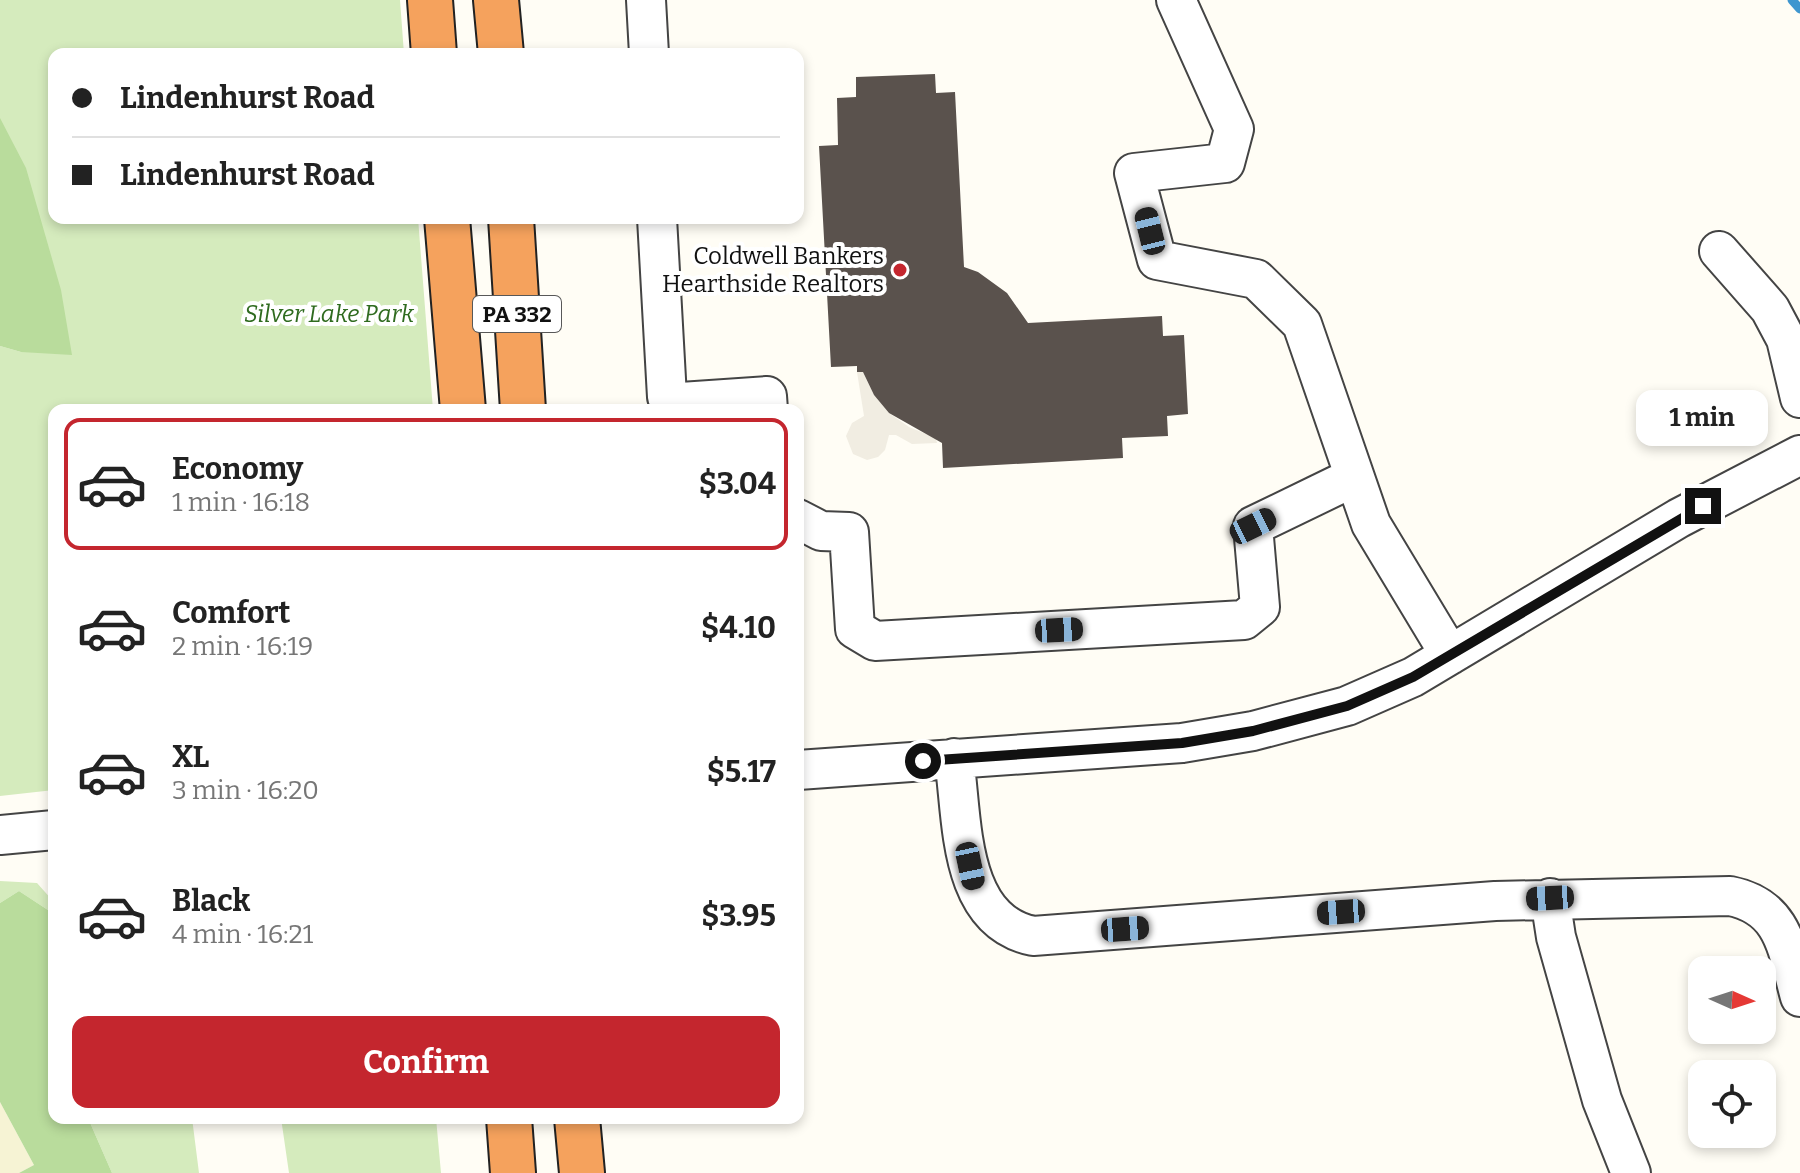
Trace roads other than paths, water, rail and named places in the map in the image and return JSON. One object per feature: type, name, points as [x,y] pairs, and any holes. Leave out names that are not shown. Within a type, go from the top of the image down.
[{"type":"highway","points":[[430,0],[434,48]]},
{"type":"highway","points":[[496,0],[500,48]]},
{"type":"highway","name":"PA 332","points":[[448,224],[462,404]]},
{"type":"highway","name":"PA 332","points":[[511,224],[523,404]]},
{"type":"highway","points":[[509,1124],[513,1173]]},
{"type":"highway","points":[[578,1124],[582,1173]]},
{"type":"street","points":[[646,0],[649,48]]},
{"type":"street","points":[[1176,0],[1234,129],[1225,163],[1134,173],[1157,260],[1256,279],[1302,324],[1371,524],[1450,655]]},
{"type":"street","points":[[657,224],[667,397],[681,402],[767,396],[768,404]]},
{"type":"street","points":[[1719,251],[1776,319],[1786,339],[1800,398]]},
{"type":"street","points":[[804,770],[1182,743],[1253,731],[1347,706],[1413,677],[1679,518],[1800,455]]},
{"type":"street","points":[[804,522],[821,531],[849,532],[855,629],[875,641],[1244,620],[1260,607],[1253,526],[1354,477]]},
{"type":"street","points":[[954,758],[974,885],[985,907],[997,921],[1016,933],[1033,936],[1550,898],[1730,896],[1762,907],[1774,920],[1786,944],[1800,997]]},
{"type":"street","points":[[0,835],[48,831]]},
{"type":"street","points":[[1550,898],[1556,937],[1602,1100],[1631,1173]]},
{"type":"waterway","points":[[1792,0],[1800,9]]},
{"type":"place","name":"Coldwell Bankers Hearthside Realtors","points":[[900,270]]},
{"type":"park label","name":"Silver Lake Park","points":[[329,314]]}]
